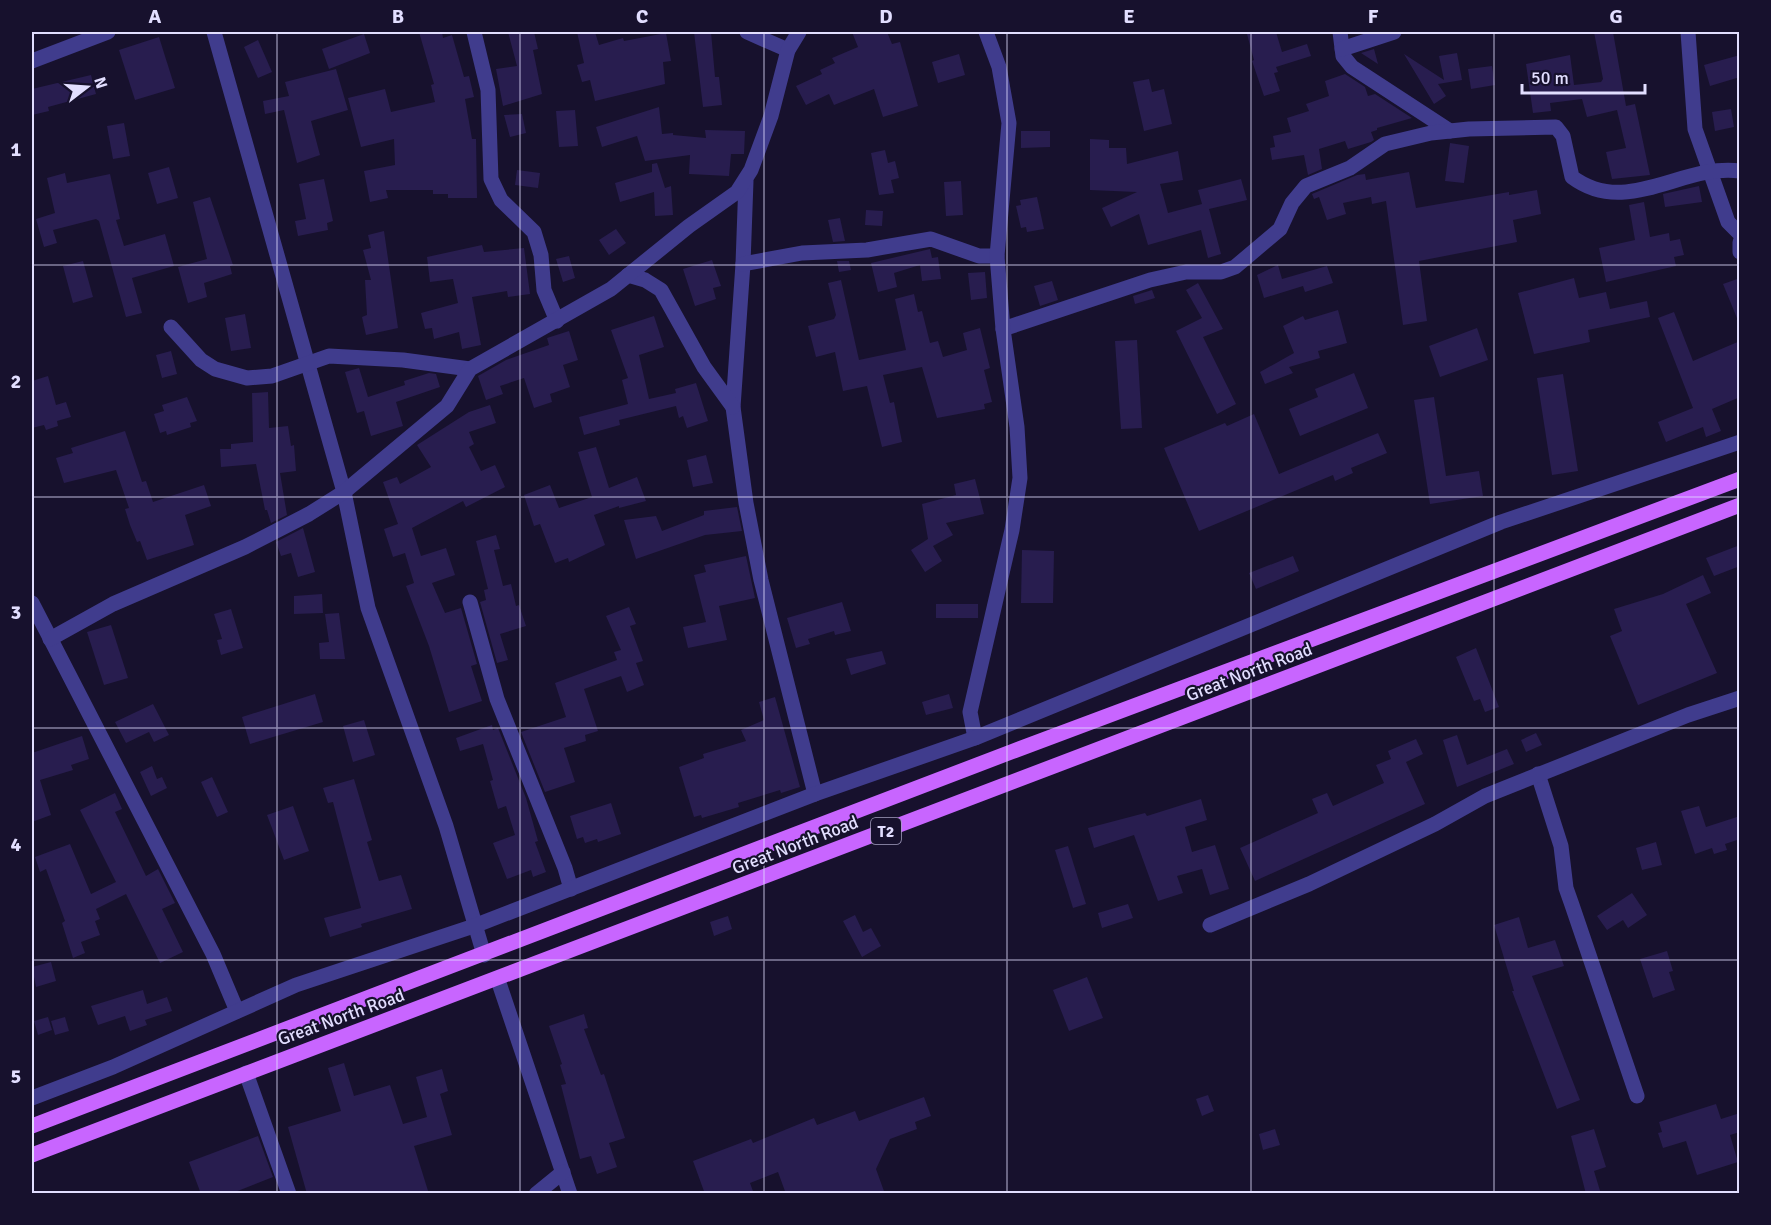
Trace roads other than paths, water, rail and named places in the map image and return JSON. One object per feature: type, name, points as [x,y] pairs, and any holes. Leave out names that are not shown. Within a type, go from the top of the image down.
[{"type":"main road","name":"Great North Road","points":[[32,1126],[1011,752],[1740,479]]},
{"type":"main road","name":"Great North Road","points":[[32,1155],[498,980],[1740,505]]},
{"type":"street","points":[[32,61],[108,32]]},
{"type":"street","points":[[214,32],[344,492],[368,608],[446,826],[484,955]]},
{"type":"street","points":[[474,32],[488,90],[491,179],[501,200],[534,232],[541,255],[544,290],[557,321]]},
{"type":"street","points":[[747,32],[788,50]]},
{"type":"street","points":[[50,639],[113,604],[245,547],[309,514],[344,492],[447,406],[470,369],[611,290],[689,226],[737,192],[746,181],[771,116],[788,50],[799,32]]},
{"type":"street","points":[[975,738],[970,712],[1012,530],[1020,478],[1017,427],[1003,329],[997,256],[1009,123],[999,67],[986,32]]},
{"type":"street","points":[[1340,32],[1345,61],[1450,131]]},
{"type":"street","points":[[1342,49],[1394,32]]},
{"type":"street","points":[[1688,32],[1695,129],[1728,222],[1740,234]]},
{"type":"street","points":[[1003,329],[1162,277],[1186,272],[1228,270],[1263,246],[1280,229],[1292,203],[1306,186],[1350,168],[1385,144],[1450,131],[1527,126],[1556,127],[1563,136],[1572,177],[1602,191],[1633,192],[1709,173],[1740,171]]},
{"type":"street","points":[[746,181],[733,407],[746,503],[761,580],[815,794]]},
{"type":"street","points":[[743,264],[802,253],[867,250],[931,239],[979,256],[997,256]]},
{"type":"street","points":[[1740,242],[1737,246],[1740,252]]},
{"type":"street","points":[[628,275],[645,280],[661,290],[704,367],[733,407]]},
{"type":"street","points":[[171,327],[201,360],[215,369],[248,378],[272,376],[329,356],[470,369]]},
{"type":"street","points":[[32,1098],[112,1067],[296,985],[474,926],[815,794],[975,738],[1501,522],[1740,442]]},
{"type":"street","points":[[470,602],[497,699],[565,868],[571,889]]},
{"type":"street","points":[[32,603],[213,954],[237,1011]]},
{"type":"street","points":[[1210,925],[1309,884],[1435,824],[1485,796],[1688,715],[1740,698]]},
{"type":"street","points":[[1538,774],[1561,846],[1572,905],[1637,1096]]},
{"type":"street","points":[[498,980],[570,1194]]},
{"type":"street","points":[[246,1073],[289,1194]]},
{"type":"street","points":[[536,1194],[563,1172]]}]
